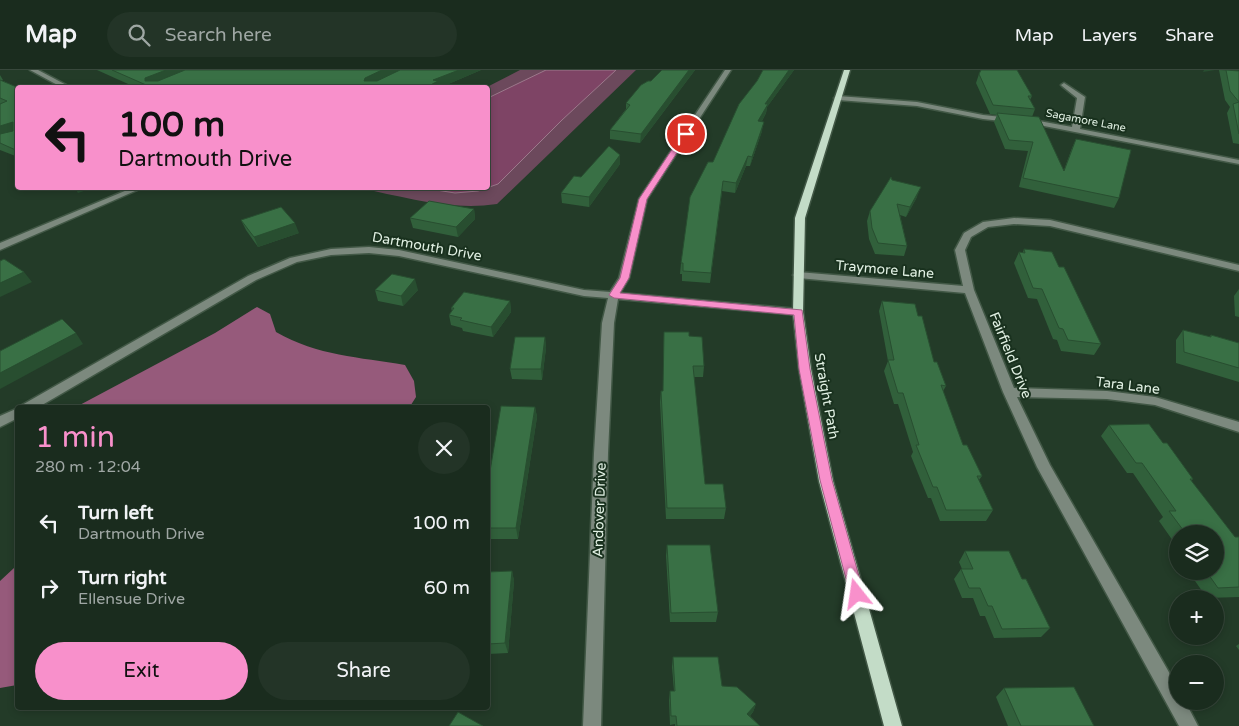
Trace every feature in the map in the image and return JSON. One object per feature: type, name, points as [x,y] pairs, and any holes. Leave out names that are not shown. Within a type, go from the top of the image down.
[{"type":"main road","name":"Straight Path","points":[[847,70],[800,218],[798,312],[804,369],[826,480],[893,726]]},
{"type":"street","points":[[33,70],[63,85]]},
{"type":"street","name":"Andover Drive","points":[[592,726],[608,323],[614,295],[624,278],[643,199],[728,70]]},
{"type":"street","points":[[1064,84],[1081,97],[1076,129]]},
{"type":"street","name":"Sagamore Lane","points":[[838,98],[917,104],[983,117],[1040,123],[1239,162]]},
{"type":"street","points":[[0,247],[133,190]]},
{"type":"street","name":"Fairfield Drive","points":[[1189,726],[1044,467],[1009,392],[970,290],[960,250],[967,235],[986,224],[1014,220],[1050,224],[1239,268]]},
{"type":"street","name":"Dartmouth Drive","points":[[31,405],[252,278],[294,260],[331,252],[369,250],[399,254],[584,293],[798,312]]},
{"type":"street","name":"Traymore Lane","points":[[798,275],[970,290]]},
{"type":"street","name":"Tara Lane","points":[[1009,392],[1107,395],[1154,401],[1239,427]]},
{"type":"street","points":[[0,422],[15,414]]},
{"type":"shaded area","points":[[520,70],[636,70],[497,204],[462,206],[410,199],[368,190],[490,190],[490,85]]},
{"type":"shaded area","points":[[546,70],[616,70],[562,120],[498,184],[490,187],[490,97]]},
{"type":"shaded area","points":[[436,190],[481,190],[478,191],[455,193]]},
{"type":"shaded area","points":[[257,307],[270,314],[276,332],[307,346],[323,351],[405,365],[414,381],[416,397],[411,405],[80,405],[215,333]]},
{"type":"shaded area","points":[[15,564],[15,685],[0,688],[0,581],[14,568]]},
{"type":"building","points":[[112,70],[166,70],[145,78],[145,81],[158,81],[185,70],[382,70],[365,78],[364,81],[377,81],[400,70],[459,70],[433,80],[438,81],[431,85],[146,85]]},
{"type":"building","points":[[662,70],[689,70],[641,134],[610,130],[630,105],[626,103],[641,85],[651,81]]},
{"type":"building","points":[[763,70],[789,70],[765,104],[768,104],[758,121],[764,122],[752,157],[748,156],[736,183],[723,181],[711,273],[683,271],[683,263],[681,263],[690,197],[708,162],[713,162],[739,104]]},
{"type":"building","points":[[981,70],[1017,70],[1032,96],[1028,96],[1035,109],[993,105],[979,74]]},
{"type":"building","points":[[1226,70],[1239,71],[1239,102],[1230,91]]},
{"type":"building","points":[[0,80],[15,86],[15,150],[0,143],[0,134],[13,131],[13,122],[0,126],[0,104],[7,101],[0,98]]},
{"type":"building","points":[[1239,102],[1239,134],[1233,104]]},
{"type":"building","points":[[997,113],[1039,117],[1064,171],[1076,139],[1131,150],[1119,198],[1023,178],[1033,142],[1009,140]]},
{"type":"building","points":[[609,146],[620,155],[589,197],[561,193],[574,176],[581,177]]},
{"type":"building","points":[[891,177],[892,180],[921,187],[910,207],[897,204],[907,246],[878,243],[872,228],[870,211]]},
{"type":"building","points":[[429,201],[474,209],[456,227],[410,218]]},
{"type":"building","points":[[281,207],[295,223],[254,237],[241,220]]},
{"type":"building","points":[[1024,249],[1052,252],[1059,267],[1064,267],[1101,344],[1068,340],[1063,329],[1059,328],[1042,289],[1033,288],[1019,252],[1025,253]]},
{"type":"building","points":[[4,259],[24,272],[0,283],[0,261]]},
{"type":"building","points":[[392,274],[415,279],[401,296],[375,290]]},
{"type":"building","points":[[464,292],[510,301],[491,327],[460,320],[462,318],[449,315],[454,308],[451,308]]},
{"type":"building","points":[[882,301],[915,304],[918,316],[922,316],[934,362],[937,362],[946,386],[941,385],[963,445],[967,445],[982,476],[977,476],[993,510],[946,510],[937,487],[933,487],[916,445],[919,445],[903,393],[898,393],[888,360],[894,360]]},
{"type":"building","points":[[62,319],[76,333],[0,373],[0,351]]},
{"type":"building","points":[[1183,330],[1239,343],[1239,368],[1184,352]]},
{"type":"building","points":[[664,332],[689,332],[689,336],[702,337],[704,366],[693,366],[705,484],[723,484],[726,508],[667,508],[661,391],[663,391]]},
{"type":"building","points":[[515,337],[545,337],[541,369],[510,369]]},
{"type":"building","points":[[501,406],[535,407],[516,528],[490,528],[490,471]]},
{"type":"building","points":[[1149,424],[1163,443],[1167,443],[1193,479],[1190,479],[1235,537],[1239,537],[1239,587],[1218,588],[1212,580],[1224,580],[1224,525],[1179,525],[1169,511],[1176,511],[1142,463],[1136,463],[1109,425]]},
{"type":"building","points":[[667,545],[710,545],[718,612],[671,613]]},
{"type":"building","points":[[965,551],[1009,551],[1022,579],[1026,579],[1050,628],[1002,629],[992,606],[988,606],[980,588],[969,588],[961,569],[973,569]]},
{"type":"building","points":[[512,571],[505,643],[490,644],[490,572]]},
{"type":"building","points":[[673,657],[718,657],[722,686],[737,687],[756,704],[747,714],[760,726],[677,726],[676,716],[671,716],[670,691],[675,691]]},
{"type":"building","points":[[1074,687],[1094,726],[1021,726],[1004,688]]},
{"type":"building","points":[[458,712],[483,726],[449,726]]},
{"type":"route","points":[[686,134],[643,199],[624,278],[614,295],[798,312],[804,369],[826,480],[857,594]]}]
